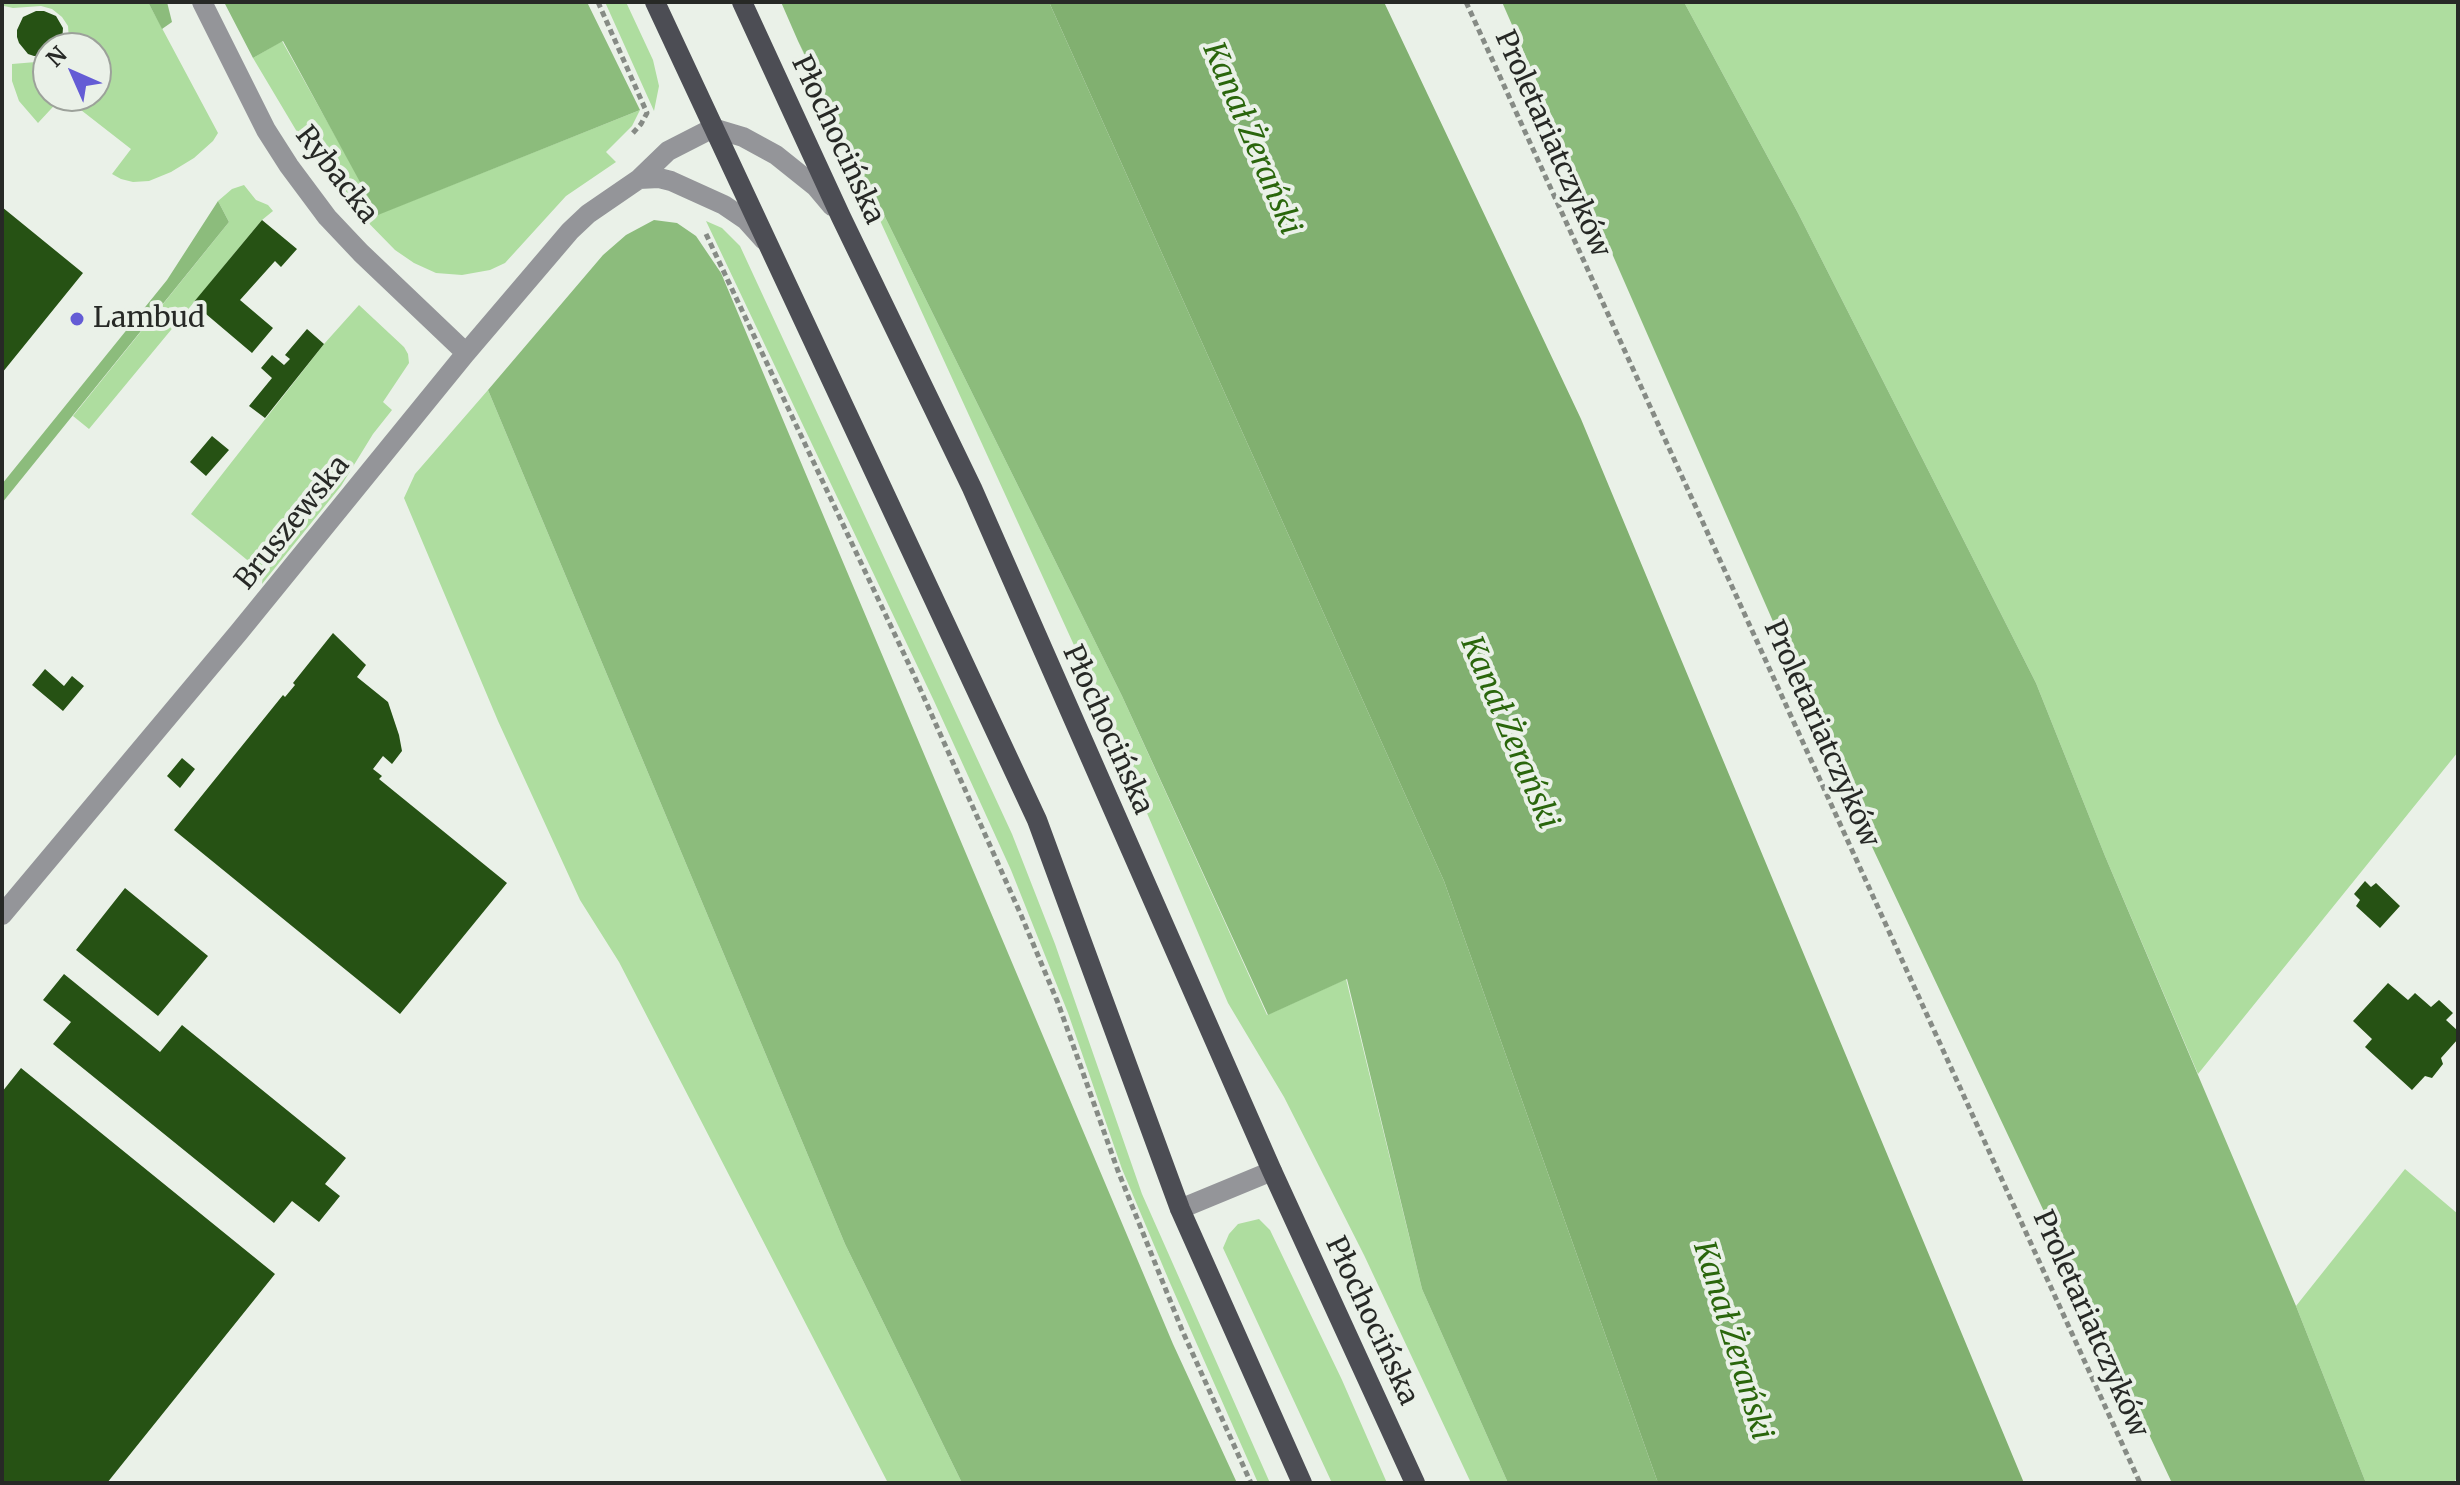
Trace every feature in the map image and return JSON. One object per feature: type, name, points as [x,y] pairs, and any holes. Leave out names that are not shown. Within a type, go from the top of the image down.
[{"type":"main road","points":[[655,2],[1037,820],[1180,1209],[1302,1483]]},
{"type":"main road","name":"Płochocińska","points":[[742,2],[841,217],[972,488],[1272,1171],[1415,1483]]},
{"type":"street","name":"Rybacka","points":[[202,2],[266,130],[327,217],[466,353]]},
{"type":"street","name":"Bruszewska","points":[[2,915],[570,231],[588,214],[639,179],[678,144],[713,128]]},
{"type":"street","points":[[713,128],[743,137],[776,155],[816,187],[841,217]]},
{"type":"street","points":[[639,179],[671,181],[724,205],[746,220],[768,245]]},
{"type":"street","points":[[1180,1209],[1272,1171]]},
{"type":"path","points":[[598,2],[647,113],[631,135]]},
{"type":"path","name":"Proletariatczyków","points":[[1466,2],[2140,1483]]},
{"type":"path","points":[[703,228],[913,673],[1021,915],[1058,1003],[1118,1171],[1182,1330],[1251,1483]]},
{"type":"shaded area","points":[[2,2],[148,2],[218,133],[194,158],[149,181],[133,182],[112,174],[131,149],[84,112],[112,112],[112,32],[68,32],[62,17],[52,9],[4,6]]},
{"type":"shaded area","points":[[148,2],[167,2],[172,22],[162,29]]},
{"type":"shaded area","points":[[224,2],[587,2],[640,110],[378,215],[283,41],[253,58]]},
{"type":"shaded area","points":[[605,2],[626,2],[653,60],[659,86],[654,111]]},
{"type":"shaded area","points":[[781,2],[1049,2],[1444,881],[1658,1483],[1508,1483],[1422,1289],[1347,979],[1268,1015],[1122,696]]},
{"type":"shaded area","points":[[1502,2],[1684,2],[1798,213],[2036,683],[2105,856],[2296,1306],[2366,1483],[2172,1483],[1866,834]]},
{"type":"shaded area","points":[[1684,2],[2458,2],[2458,752],[2198,1074],[2105,856],[2036,683],[1798,213]]},
{"type":"shaded area","points":[[282,41],[379,214],[640,110],[632,126],[606,152],[616,162],[566,196],[505,263],[490,270],[462,275],[436,273],[395,250],[349,203],[312,157],[253,58]]},
{"type":"shaded area","points":[[798,41],[1122,696],[1267,1015],[1346,979],[1422,1289],[1508,1483],[1471,1483],[1364,1255],[1284,1097],[1228,1003],[1094,689]]},
{"type":"shaded area","points":[[32,62],[32,112],[48,112],[38,123],[19,101],[12,81],[12,64]]},
{"type":"shaded area","points":[[244,185],[256,200],[273,211],[262,220],[89,429],[73,416],[229,222],[218,201],[232,189]]},
{"type":"shaded area","points":[[218,201],[229,222],[2,503],[2,484],[167,280]]},
{"type":"shaded area","points":[[654,220],[677,223],[696,236],[721,273],[1173,1344],[1237,1483],[962,1483],[845,1244],[488,390],[603,255],[626,235]]},
{"type":"shaded area","points":[[706,221],[722,228],[740,246],[1012,834],[1055,944],[1142,1194],[1270,1483],[1258,1483],[1170,1283],[1122,1169],[1068,1013],[1011,870]]},
{"type":"shaded area","points":[[359,305],[404,347],[409,363],[383,402],[392,410],[373,434],[341,486],[262,584],[263,573],[191,514],[324,344]]},
{"type":"shaded area","points":[[488,390],[845,1244],[962,1483],[888,1483],[619,962],[580,900],[498,721],[404,498],[415,474]]},
{"type":"shaded area","points":[[2405,1169],[2458,1214],[2458,1477],[2453,1483],[2366,1483],[2296,1306]]},
{"type":"shaded area","points":[[1259,1219],[1270,1230],[1387,1483],[1332,1483],[1223,1248],[1238,1224]]},
{"type":"water","name":"Kanał Żerański","points":[[1049,2],[1384,2],[1581,419],[2024,1483],[1658,1483],[1444,881]]},
{"type":"building","points":[[44,11],[56,16],[63,32],[32,32],[32,55],[28,54],[17,37],[23,17]]},
{"type":"building","points":[[2,207],[83,273],[2,373]]},
{"type":"building","points":[[262,220],[297,249],[281,267],[275,261],[240,300],[273,328],[252,353],[193,303]]},
{"type":"building","points":[[307,329],[324,344],[265,418],[249,406],[272,378],[261,368],[272,355],[284,365],[290,359],[285,355]]},
{"type":"building","points":[[212,436],[229,450],[206,476],[190,462]]},
{"type":"building","points":[[333,633],[366,665],[357,677],[388,702],[399,735],[402,751],[392,764],[383,756],[373,769],[382,776],[379,779],[507,883],[400,1014],[174,830],[283,695],[285,697],[295,685],[293,683]]},
{"type":"building","points":[[45,669],[64,686],[72,676],[84,686],[63,711],[32,685]]},
{"type":"building","points":[[182,758],[195,769],[180,788],[167,776]]},
{"type":"building","points":[[2365,881],[2371,887],[2376,883],[2400,906],[2380,928],[2356,906],[2360,900],[2354,894]]},
{"type":"building","points":[[125,888],[208,956],[158,1016],[76,950]]},
{"type":"building","points":[[64,974],[160,1052],[182,1025],[346,1158],[325,1184],[340,1196],[319,1222],[292,1201],[274,1223],[53,1044],[71,1022],[43,1000]]},
{"type":"building","points":[[2388,983],[2408,1000],[2415,993],[2431,1007],[2439,1000],[2453,1013],[2446,1020],[2458,1031],[2458,1039],[2441,1058],[2443,1064],[2432,1078],[2425,1076],[2412,1090],[2365,1047],[2372,1039],[2353,1021]]},
{"type":"building","points":[[21,1068],[275,1274],[107,1483],[2,1483],[2,1092]]},
{"type":"place","name":"Lambud","points":[[77,319]]}]
